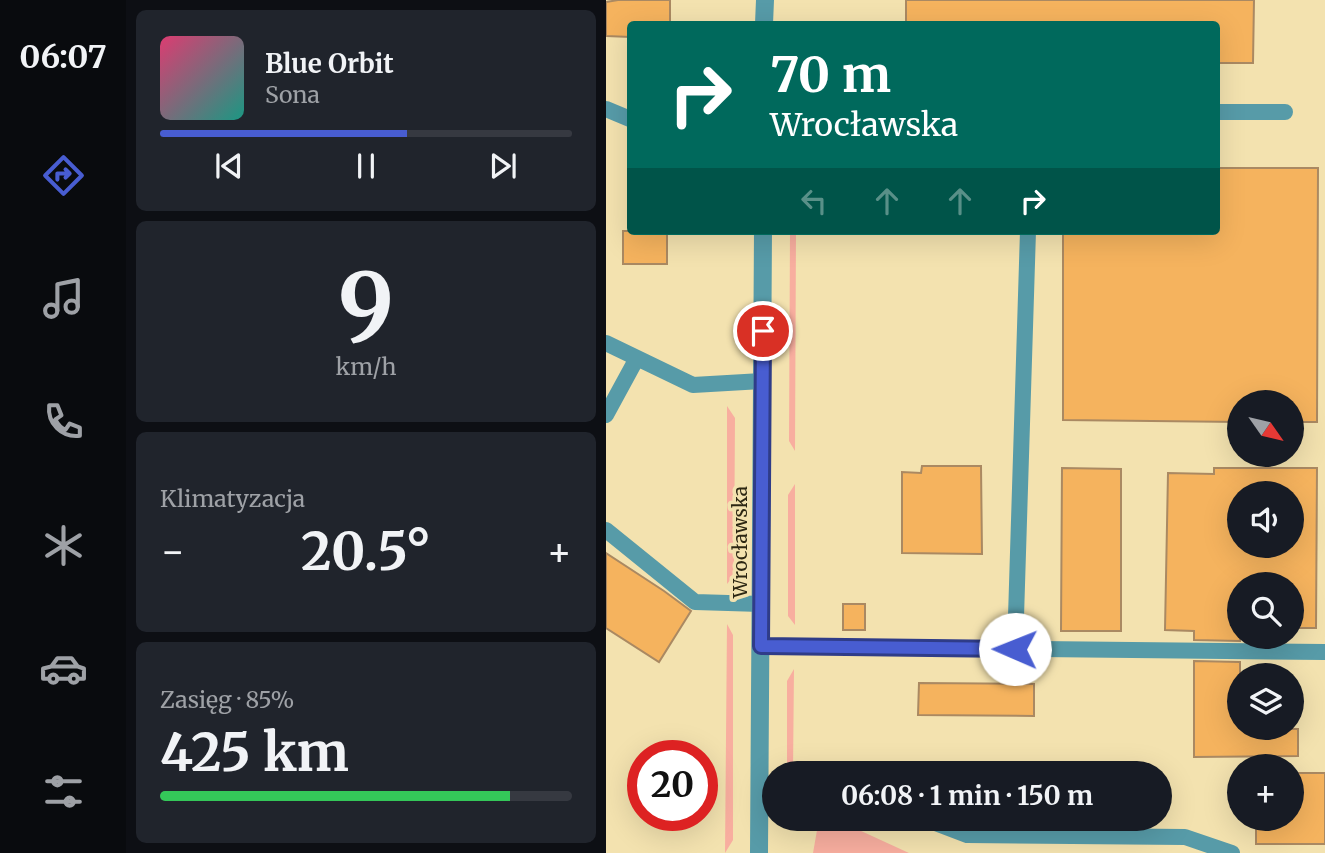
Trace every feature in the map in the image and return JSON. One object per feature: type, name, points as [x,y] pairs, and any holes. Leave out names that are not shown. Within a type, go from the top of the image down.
[{"type":"street","points":[[764,21],[765,0]]},
{"type":"street","name":"Wrocławska","points":[[763,235],[761,646],[766,761]]},
{"type":"street","name":"Wrocławska","points":[[759,853],[762,829]]},
{"type":"lane","points":[[606,109],[627,117]]},
{"type":"lane","points":[[1220,112],[1286,112]]},
{"type":"lane","points":[[1015,649],[1028,235]]},
{"type":"lane","points":[[606,343],[693,384],[762,381]]},
{"type":"lane","points":[[606,415],[637,358]]},
{"type":"lane","points":[[606,530],[695,602],[761,604]]},
{"type":"lane","points":[[761,646],[1325,652]]},
{"type":"lane","points":[[956,831],[967,835],[1185,837],[1232,853]]},
{"type":"shaded area","points":[[790,235],[796,235],[795,451],[789,441]]},
{"type":"shaded area","points":[[727,406],[735,418],[734,570],[727,584]]},
{"type":"shaded area","points":[[795,484],[795,625],[788,616],[788,495]]},
{"type":"shaded area","points":[[727,624],[733,635],[733,840],[725,853]]},
{"type":"shaded area","points":[[794,669],[793,761],[787,761],[787,681]]},
{"type":"shaded area","points":[[817,831],[861,831],[909,853],[813,853]]},
{"type":"building","points":[[670,0],[670,21],[627,21],[627,37],[606,36],[606,2]]},
{"type":"building","points":[[906,0],[1254,0],[1253,63],[1220,63],[1220,21],[906,21]]},
{"type":"building","points":[[1220,168],[1318,168],[1317,422],[1304,422],[1304,390],[1227,390],[1227,422],[1063,420],[1063,235],[1220,235]]},
{"type":"building","points":[[623,231],[627,231],[627,235],[667,235],[667,264],[623,264]]},
{"type":"building","points":[[922,466],[981,466],[982,554],[902,553],[902,472],[921,473]]},
{"type":"building","points":[[1062,468],[1121,469],[1121,631],[1061,631]]},
{"type":"building","points":[[1214,468],[1317,468],[1316,628],[1304,628],[1304,572],[1227,572],[1227,641],[1194,640],[1194,631],[1165,630],[1168,473],[1214,474]]},
{"type":"building","points":[[606,553],[691,611],[659,662],[606,628]]},
{"type":"building","points":[[843,604],[865,604],[865,630],[843,630]]},
{"type":"building","points":[[1194,661],[1240,662],[1227,663],[1227,740],[1298,740],[1298,754],[1194,757]]},
{"type":"building","points":[[919,683],[1034,684],[1034,716],[918,715]]},
{"type":"building","points":[[1304,773],[1325,773],[1325,844],[1256,844],[1256,831],[1304,831]]},
{"type":"route","points":[[763,331],[761,646],[1015,649]]}]
